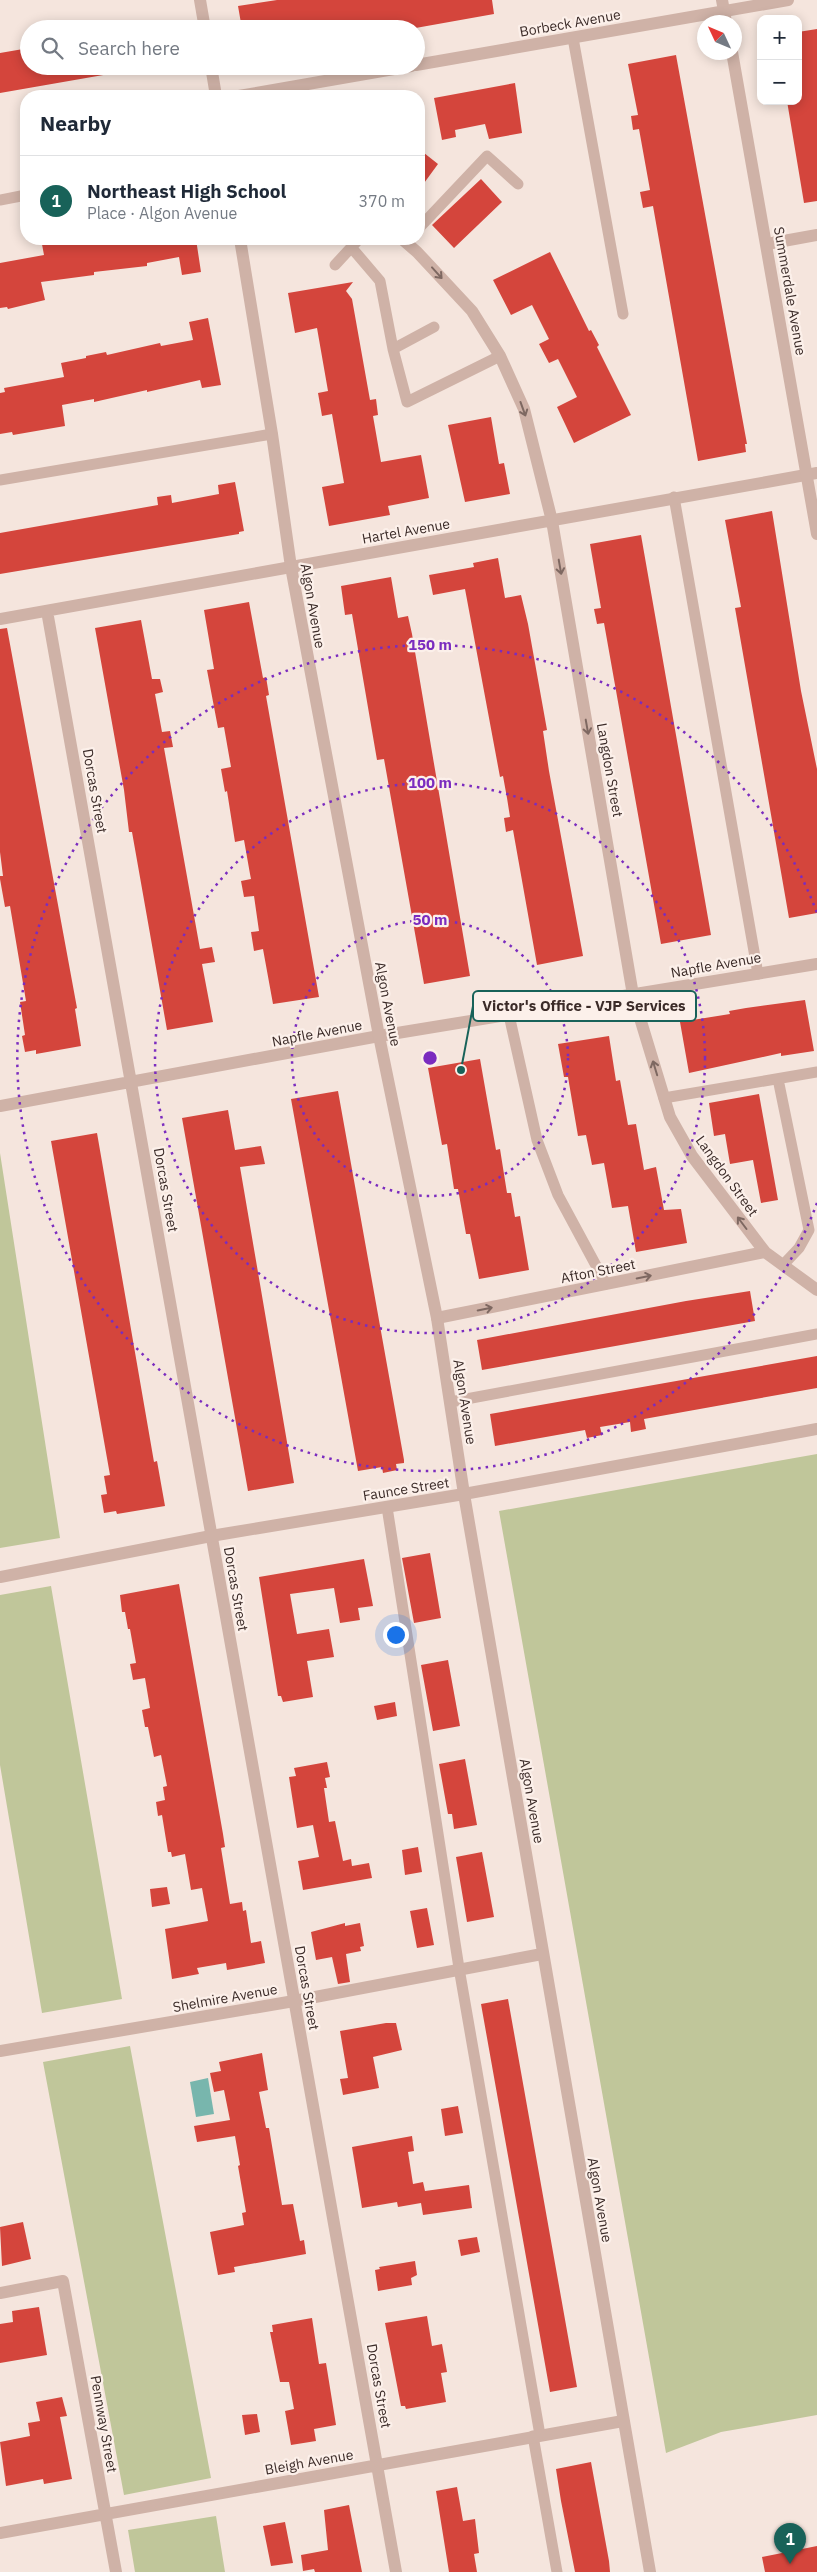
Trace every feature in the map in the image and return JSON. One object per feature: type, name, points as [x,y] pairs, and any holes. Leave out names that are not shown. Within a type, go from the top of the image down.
[{"type":"street","points":[[200,0],[203,20]]},
{"type":"street","name":"Borbeck Avenue","points":[[425,63],[788,0]]},
{"type":"street","name":"Summerdale Avenue","points":[[733,60],[811,474],[817,534]]},
{"type":"street","points":[[212,75],[215,90]]},
{"type":"street","points":[[273,90],[359,75]]},
{"type":"street","points":[[767,244],[817,236]]},
{"type":"street","name":"Algon Avenue","points":[[241,245],[272,434],[290,567],[379,1036],[437,1318],[464,1494],[542,1954],[650,2572]]},
{"type":"street","name":"Langdon Street","points":[[410,245],[472,311],[500,356],[524,410],[552,521],[633,995],[670,1118],[692,1156],[765,1252],[817,1290]]},
{"type":"street","name":"Hartel Avenue","points":[[0,619],[811,474]]},
{"type":"street","name":"Dorcas Street","points":[[47,611],[396,2572]]},
{"type":"street","name":"Napfle Avenue","points":[[0,1106],[379,1036],[817,964]]},
{"type":"street","name":"Afton Street","points":[[437,1318],[765,1252]]},
{"type":"street","name":"Faunce Street","points":[[0,1577],[211,1536],[464,1494],[817,1429]]},
{"type":"street","name":"Shelmire Avenue","points":[[0,2051],[294,2001],[459,1968],[542,1954]]},
{"type":"street","name":"Pennway Street","points":[[0,2293],[63,2281],[116,2572]]},
{"type":"street","name":"Bleigh Avenue","points":[[0,2533],[623,2421]]},
{"type":"lane","points":[[574,38],[623,314]]},
{"type":"lane","points":[[425,222],[487,156],[518,184]]},
{"type":"lane","points":[[0,200],[20,196]]},
{"type":"lane","points":[[335,265],[353,245]]},
{"type":"lane","points":[[356,245],[380,281],[392,349],[406,402],[500,356]]},
{"type":"lane","points":[[392,349],[434,328]]},
{"type":"lane","points":[[0,480],[272,434]]},
{"type":"lane","points":[[674,497],[758,974]]},
{"type":"lane","points":[[509,1015],[537,1140],[558,1195],[606,1284]]},
{"type":"lane","points":[[664,1098],[817,1072]]},
{"type":"lane","points":[[778,1079],[809,1230],[799,1248],[783,1265]]},
{"type":"lane","points":[[450,1402],[817,1334]]},
{"type":"lane","points":[[387,1507],[459,1968],[537,2436],[557,2572]]},
{"type":"green space","points":[[0,1153],[60,1538],[0,1548]]},
{"type":"green space","points":[[817,1454],[817,2415],[721,2432],[666,2453],[499,1511]]},
{"type":"green space","points":[[51,1586],[122,1999],[42,2013],[0,1765],[0,1595]]},
{"type":"green space","points":[[130,2046],[211,2478],[124,2495],[43,2062]]},
{"type":"green space","points":[[216,2516],[225,2572],[135,2572],[128,2530]]},
{"type":"water","points":[[208,2078],[214,2114],[196,2117],[190,2082]]},
{"type":"building","points":[[277,0],[492,0],[494,14],[425,26],[425,20],[240,20],[238,6]]},
{"type":"building","points":[[817,29],[817,201],[804,203],[788,105],[802,105],[802,31]]},
{"type":"building","points":[[20,50],[20,75],[103,75],[0,93],[0,53]]},
{"type":"building","points":[[676,55],[747,444],[745,444],[746,452],[698,461],[653,206],[643,208],[640,192],[650,190],[639,129],[633,130],[631,116],[638,115],[628,64]]},
{"type":"building","points":[[515,83],[522,133],[489,139],[485,124],[455,130],[456,137],[442,140],[434,98]]},
{"type":"building","points":[[425,154],[438,164],[425,182]]},
{"type":"building","points":[[481,179],[502,202],[454,248],[432,225]]},
{"type":"building","points":[[42,245],[197,245],[201,272],[182,275],[179,257],[147,263],[147,266],[94,272],[94,275],[41,282],[45,300],[8,309],[7,307],[0,308],[0,263],[44,255]]},
{"type":"building","points":[[550,252],[589,331],[591,330],[599,345],[597,347],[631,415],[574,443],[557,407],[577,397],[558,359],[549,363],[539,344],[549,339],[532,305],[511,315],[493,280]]},
{"type":"building","points":[[353,282],[346,291],[352,299],[370,400],[376,399],[378,415],[373,416],[381,462],[421,455],[429,498],[388,506],[390,515],[329,526],[322,487],[344,483],[332,414],[322,416],[318,393],[328,391],[317,328],[295,333],[288,293]]},
{"type":"building","points":[[208,318],[221,385],[202,388],[200,380],[94,402],[94,399],[62,405],[65,426],[13,435],[12,432],[0,434],[0,393],[5,392],[4,388],[64,377],[61,363],[86,358],[86,356],[106,352],[107,355],[160,343],[161,346],[193,340],[189,322]]},
{"type":"building","points":[[491,417],[499,464],[504,463],[510,494],[465,502],[448,425]]},
{"type":"building","points":[[235,482],[244,531],[239,532],[239,534],[0,574],[0,533],[158,505],[157,497],[171,495],[172,503],[219,494],[218,485]]},
{"type":"building","points":[[772,511],[801,691],[817,769],[817,913],[789,918],[735,608],[741,607],[725,520]]},
{"type":"building","points":[[641,535],[711,935],[661,944],[604,623],[597,624],[594,609],[601,608],[590,544]]},
{"type":"building","points":[[498,558],[505,598],[521,595],[528,624],[547,730],[543,731],[549,771],[583,956],[537,965],[513,830],[506,832],[504,818],[510,817],[507,798],[503,776],[500,777],[465,589],[433,595],[429,575],[474,567],[473,563]]},
{"type":"building","points":[[391,577],[398,618],[408,616],[412,634],[470,976],[424,984],[384,759],[377,760],[352,614],[345,615],[341,586]]},
{"type":"building","points":[[249,602],[263,678],[266,677],[269,695],[266,696],[319,997],[273,1004],[263,949],[254,951],[251,932],[259,931],[254,896],[244,897],[241,881],[251,879],[244,840],[235,842],[227,791],[225,792],[221,769],[231,767],[224,727],[218,728],[207,670],[214,669],[204,610]]},
{"type":"building","points":[[141,620],[152,679],[160,679],[163,692],[155,694],[162,732],[170,731],[173,747],[164,748],[200,949],[212,947],[215,962],[202,964],[213,1022],[167,1030],[132,832],[129,832],[124,790],[95,628]]},
{"type":"building","points":[[7,628],[77,1008],[75,1009],[81,1046],[36,1054],[36,1050],[25,1052],[22,1036],[25,1035],[20,1002],[26,1001],[10,906],[5,907],[0,879],[0,876],[3,876],[0,852],[0,629]]},
{"type":"building","points":[[805,1000],[814,1051],[781,1056],[781,1053],[689,1073],[680,1022],[730,1014],[729,1011],[746,1008]]},
{"type":"building","points":[[609,1036],[616,1081],[620,1080],[628,1125],[636,1124],[644,1170],[656,1167],[664,1210],[681,1209],[687,1243],[636,1252],[628,1206],[612,1208],[604,1163],[592,1165],[586,1135],[578,1136],[568,1077],[564,1077],[558,1044]]},
{"type":"building","points":[[480,1059],[496,1150],[500,1149],[507,1193],[511,1193],[515,1217],[520,1216],[529,1270],[479,1279],[470,1234],[466,1234],[458,1189],[454,1189],[447,1144],[442,1145],[428,1068]]},
{"type":"building","points":[[338,1091],[404,1460],[404,1463],[396,1464],[397,1470],[383,1473],[382,1467],[358,1471],[291,1099]]},
{"type":"building","points":[[759,1094],[778,1200],[761,1203],[753,1160],[730,1164],[725,1134],[714,1136],[709,1103]]},
{"type":"building","points":[[228,1110],[235,1150],[261,1146],[265,1164],[240,1167],[294,1483],[248,1491],[182,1118]]},
{"type":"building","points":[[97,1133],[154,1462],[157,1461],[165,1506],[117,1514],[116,1511],[104,1513],[101,1495],[107,1494],[104,1476],[110,1475],[51,1141]]},
{"type":"building","points":[[750,1291],[755,1321],[482,1370],[477,1340]]},
{"type":"building","points":[[817,1356],[817,1388],[644,1419],[646,1429],[631,1432],[630,1422],[600,1427],[602,1435],[587,1438],[585,1430],[495,1446],[490,1414]]},
{"type":"building","points":[[430,1553],[441,1618],[414,1623],[402,1558]]},
{"type":"building","points":[[364,1559],[373,1606],[358,1608],[360,1620],[340,1623],[334,1588],[290,1594],[297,1634],[329,1629],[334,1657],[307,1661],[313,1697],[283,1702],[281,1696],[278,1696],[259,1577]]},
{"type":"building","points":[[179,1584],[223,1834],[225,1847],[221,1848],[230,1904],[242,1902],[243,1911],[246,1910],[251,1943],[261,1941],[265,1963],[227,1970],[226,1963],[197,1968],[199,1974],[172,1979],[165,1929],[208,1921],[202,1888],[191,1890],[185,1854],[172,1857],[171,1852],[168,1852],[162,1815],[158,1816],[156,1802],[165,1800],[163,1787],[167,1786],[161,1755],[154,1757],[148,1727],[145,1727],[142,1710],[150,1708],[145,1678],[133,1680],[130,1664],[136,1663],[130,1629],[128,1629],[125,1612],[122,1612],[120,1595]]},
{"type":"building","points":[[448,1660],[460,1726],[433,1731],[421,1665]]},
{"type":"building","points":[[395,1702],[397,1716],[377,1720],[374,1706]]},
{"type":"building","points":[[465,1759],[477,1825],[454,1829],[452,1814],[448,1814],[439,1764]]},
{"type":"building","points":[[327,1762],[330,1777],[325,1778],[327,1788],[324,1788],[329,1822],[335,1821],[343,1861],[351,1859],[352,1866],[369,1863],[372,1878],[303,1890],[298,1861],[319,1857],[313,1825],[297,1828],[289,1777],[296,1776],[294,1768]]},
{"type":"building","points":[[418,1847],[422,1872],[405,1875],[402,1850]]},
{"type":"building","points":[[482,1852],[494,1917],[467,1922],[456,1857]]},
{"type":"building","points":[[167,1887],[170,1904],[152,1907],[150,1889]]},
{"type":"building","points":[[427,1908],[434,1945],[417,1948],[410,1911]]},
{"type":"building","points":[[345,1923],[345,1926],[360,1923],[364,1946],[360,1947],[361,1951],[346,1954],[350,1982],[338,1984],[332,1957],[316,1960],[311,1932]]},
{"type":"building","points":[[508,1999],[577,2387],[550,2392],[481,2004]]},
{"type":"building","points":[[396,2023],[402,2050],[373,2057],[379,2088],[343,2095],[340,2079],[348,2078],[340,2031]]},
{"type":"building","points":[[262,2053],[268,2090],[259,2092],[266,2128],[269,2128],[282,2205],[293,2204],[300,2241],[304,2240],[306,2254],[234,2267],[235,2272],[218,2275],[210,2232],[244,2225],[242,2213],[246,2212],[238,2166],[240,2165],[235,2136],[197,2142],[194,2126],[230,2120],[224,2090],[214,2092],[210,2073],[221,2071],[219,2062]]},
{"type":"building","points":[[458,2106],[463,2133],[445,2136],[441,2109]]},
{"type":"building","points":[[412,2136],[414,2151],[408,2152],[413,2184],[423,2182],[425,2191],[469,2185],[472,2208],[423,2215],[421,2203],[398,2207],[397,2202],[362,2208],[352,2147]]},
{"type":"building","points":[[23,2222],[31,2259],[2,2266],[0,2227]]},
{"type":"building","points":[[477,2237],[480,2252],[461,2256],[458,2240]]},
{"type":"building","points":[[415,2261],[417,2275],[411,2278],[412,2285],[378,2291],[375,2270],[380,2269],[379,2267]]},
{"type":"building","points":[[39,2307],[47,2355],[0,2363],[0,2324],[13,2322],[12,2311]]},
{"type":"building","points":[[427,2316],[432,2346],[442,2344],[447,2372],[441,2373],[446,2402],[406,2409],[405,2406],[401,2406],[385,2323]]},
{"type":"building","points":[[312,2318],[319,2364],[326,2363],[336,2425],[314,2429],[316,2441],[291,2445],[285,2411],[294,2409],[289,2382],[280,2382],[270,2332],[273,2332],[272,2325]]},
{"type":"building","points":[[62,2397],[67,2416],[60,2417],[72,2479],[44,2484],[43,2479],[6,2486],[0,2442],[30,2436],[28,2423],[40,2421],[36,2402]]},
{"type":"building","points":[[257,2414],[260,2432],[245,2435],[242,2415]]},
{"type":"building","points":[[591,2462],[610,2572],[575,2572],[561,2501],[556,2469]]},
{"type":"building","points":[[457,2487],[463,2521],[475,2519],[479,2553],[474,2554],[477,2572],[449,2572],[436,2491]]},
{"type":"building","points":[[349,2505],[362,2572],[315,2572],[314,2569],[303,2571],[301,2555],[328,2550],[324,2510]]},
{"type":"building","points":[[285,2522],[293,2563],[271,2566],[263,2526]]},
{"type":"building","points":[[817,2546],[817,2572],[765,2572],[762,2557]]},
{"type":"place","name":"Victor's Office - VJP Services","points":[[461,1070]]},
{"type":"place","name":"Northeast High School","points":[[790,2564]]}]
